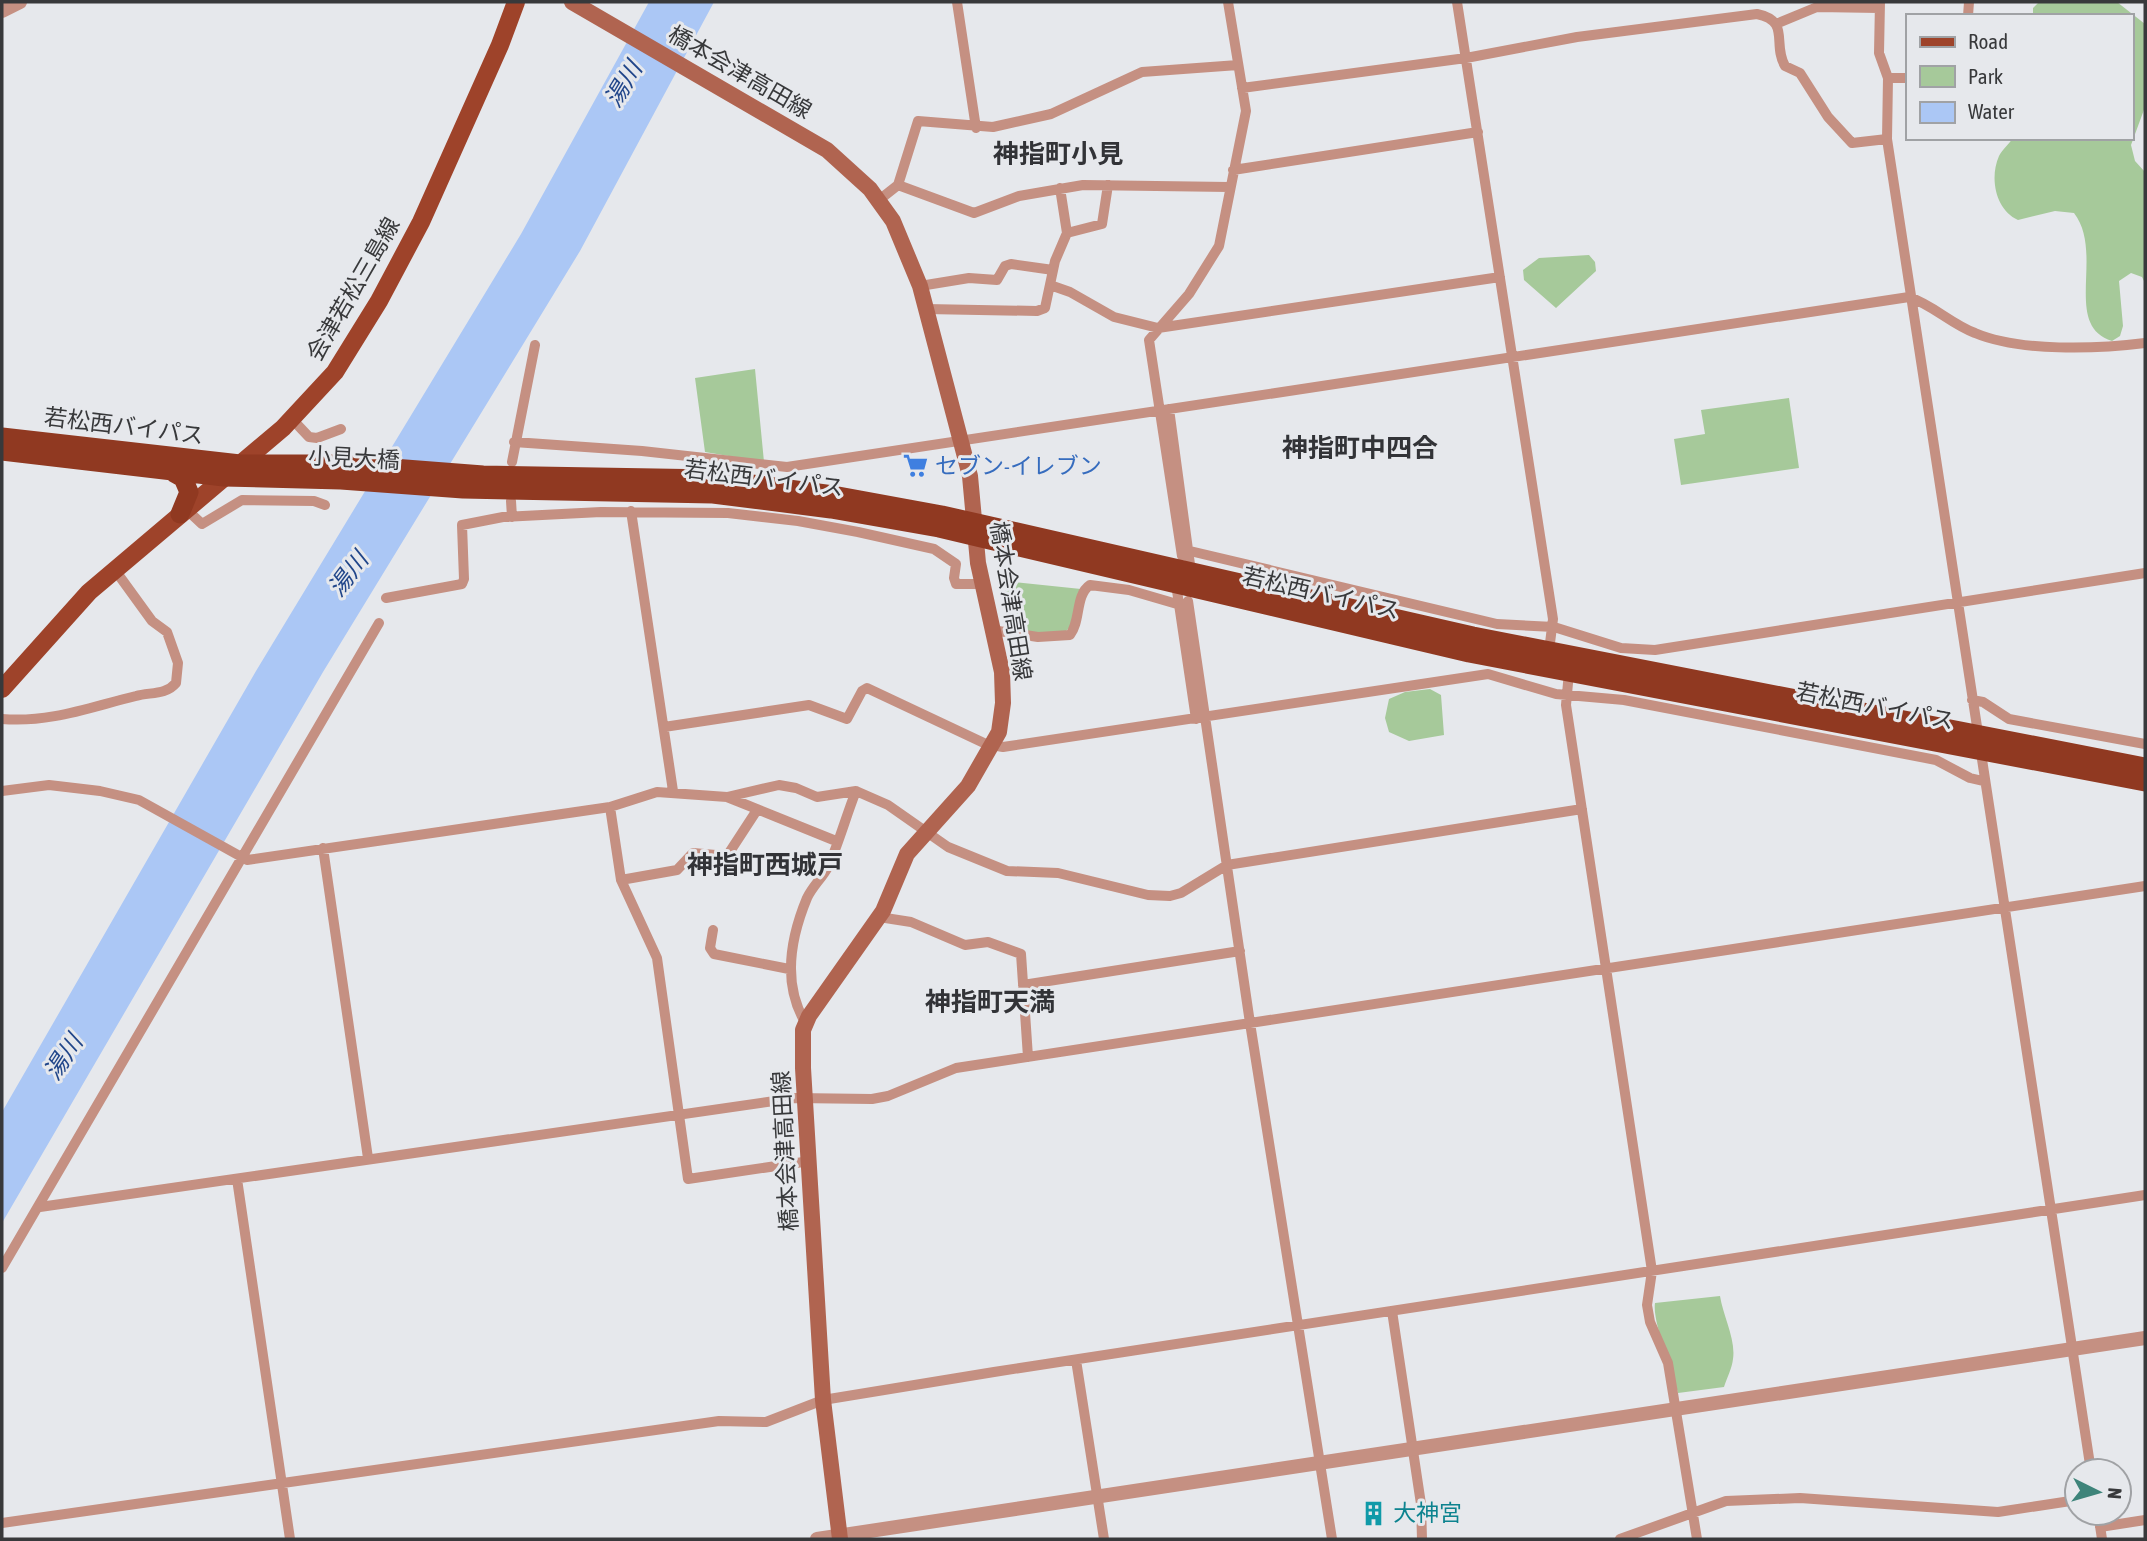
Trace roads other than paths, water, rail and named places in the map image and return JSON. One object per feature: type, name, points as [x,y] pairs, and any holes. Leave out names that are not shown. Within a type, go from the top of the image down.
[{"type":"highway","name":"若松西バイパス","points":[[2,437],[240,464]]},
{"type":"highway","name":"若松西バイパス","points":[[2,451],[224,477]]},
{"type":"highway","name":"小見大橋","points":[[240,464],[291,464],[341,472],[482,483]]},
{"type":"highway","points":[[174,472],[183,478],[189,492],[183,511]]},
{"type":"highway","name":"小見大橋","points":[[224,477],[341,472]]},
{"type":"highway","name":"若松西バイパス","points":[[482,483],[713,494],[975,529],[1185,566],[1549,651],[1979,743],[2145,782]]},
{"type":"highway","name":"若松西バイパス","points":[[1185,566],[1469,653],[1979,743],[2145,766]]},
{"type":"main road","name":"会津若松三島線","points":[[2,690],[57,625],[115,570],[288,424],[335,372],[394,275],[482,87],[516,2]]},
{"type":"main road","name":"橋本会津高田線","points":[[572,2],[828,150],[851,168],[879,200],[898,233],[920,286],[970,477],[982,584],[1004,694],[1000,727],[994,746],[968,786],[925,833],[903,862],[879,917],[805,1022],[802,1053],[822,1400],[840,1538]]},
{"type":"main road","points":[[288,424],[282,453],[291,464]]},
{"type":"street","points":[[2,10],[20,2]]},
{"type":"street","points":[[957,2],[976,128]]},
{"type":"street","points":[[1228,2],[1245,118],[1216,253],[1175,311],[1149,340],[1164,410],[1185,566],[1183,602],[1227,865],[1332,1539]]},
{"type":"street","points":[[1457,2],[1554,627],[1549,651]]},
{"type":"street","points":[[1757,14],[1763,2]]},
{"type":"street","points":[[1776,24],[1816,7],[1880,5],[1879,53],[1888,78],[1887,139],[1909,297],[2089,1457]]},
{"type":"street","points":[[1242,88],[1465,58],[1577,37],[1757,14],[1770,17],[1776,24],[1785,66],[1800,73],[1828,117],[1852,143],[1887,139]]},
{"type":"street","points":[[879,200],[898,185],[918,121],[976,128],[1051,114],[1142,72],[1238,65]]},
{"type":"street","points":[[1888,78],[1906,78]]},
{"type":"street","points":[[1233,170],[1478,132]]},
{"type":"street","points":[[898,185],[974,213],[1019,195],[1060,188],[1229,187]]},
{"type":"street","points":[[1067,233],[1102,224],[1108,186]]},
{"type":"street","points":[[926,309],[1041,311],[1047,303],[1053,270],[1067,233],[1060,188]]},
{"type":"street","points":[[920,286],[969,278],[997,281],[1005,266],[1011,264],[1053,270]]},
{"type":"street","points":[[1050,285],[1070,292],[1114,317],[1158,328],[1500,277]]},
{"type":"street","points":[[514,442],[642,451],[782,467],[1909,297],[1972,332],[1993,340],[2072,348],[2145,344]]},
{"type":"street","points":[[512,462],[535,345]]},
{"type":"street","points":[[288,424],[309,437],[317,438],[341,429]]},
{"type":"street","points":[[183,511],[202,524],[242,500],[314,501],[325,505]]},
{"type":"street","points":[[511,501],[512,517]]},
{"type":"street","points":[[631,511],[673,791]]},
{"type":"street","points":[[386,598],[462,584],[462,525],[512,517],[631,511],[738,514],[858,531],[939,551],[956,564],[956,584],[982,584]]},
{"type":"street","points":[[1185,566],[1497,624],[1554,627],[1621,648],[1655,650],[2145,573]]},
{"type":"street","points":[[2,719],[33,720],[71,715],[139,695],[166,691],[176,682],[178,663],[167,632],[152,621],[115,570]]},
{"type":"street","points":[[992,630],[1038,637],[1070,635],[1074,629],[1082,594],[1090,585],[1183,602]]},
{"type":"street","points":[[2,1268],[40,1207],[239,858],[379,623]]},
{"type":"street","points":[[1569,672],[1565,696],[1652,1271],[1647,1306],[1650,1322],[1668,1363],[1690,1513],[1697,1539]]},
{"type":"street","points":[[664,727],[809,705],[847,719],[862,691],[867,688],[994,746],[1037,743],[1488,674],[1565,696],[1624,700],[1936,760],[1967,777],[1983,781]]},
{"type":"street","points":[[1972,700],[1983,702],[2010,719],[2145,744]]},
{"type":"street","points":[[2,791],[49,785],[100,791],[139,800],[239,858],[263,859],[610,807],[657,792],[673,791],[727,797],[836,841]]},
{"type":"street","points":[[727,797],[779,785],[796,788],[817,797],[856,792],[888,805],[925,833],[977,861],[1007,871],[1058,873],[1148,895],[1177,894],[1227,865],[1582,809]]},
{"type":"street","points":[[805,1022],[791,988],[789,969],[807,897],[824,875],[856,792]]},
{"type":"street","points":[[610,807],[621,880],[657,958],[688,1179],[810,1160]]},
{"type":"street","points":[[621,880],[677,870],[693,853],[727,856],[757,810]]},
{"type":"street","points":[[323,848],[368,1158]]},
{"type":"street","points":[[40,1207],[368,1158],[806,1098],[888,1096],[956,1068],[2145,886]]},
{"type":"street","points":[[879,917],[911,922],[965,945],[988,942],[1017,950],[1021,954],[1028,1057]]},
{"type":"street","points":[[713,930],[710,947],[714,954],[789,969]]},
{"type":"street","points":[[1023,985],[1240,951]]},
{"type":"street","points":[[237,1178],[290,1539]]},
{"type":"street","points":[[2,1523],[719,1422],[766,1422],[822,1400],[2145,1195]]},
{"type":"street","points":[[1392,1311],[1421,1504],[1422,1539]]},
{"type":"street","points":[[817,1539],[840,1538],[1097,1496],[2145,1338]]},
{"type":"street","points":[[1076,1360],[1104,1539]]},
{"type":"street","points":[[1620,1539],[1726,1501],[1788,1499],[1998,1512],[2063,1502]]},
{"type":"street","points":[[2100,1527],[2102,1539]]},
{"type":"water","name":"湯川","points":[[649,2],[714,2],[580,251],[323,672],[2,1223],[2,1112],[256,671],[521,234]]},
{"type":"place","name":"セブン-イレブン","points":[[915,466]]},
{"type":"place","name":"大神宮","points":[[1373,1513]]},
{"type":"district","name":"神指町小見","points":[[1058,154]]},
{"type":"district","name":"神指町中四合","points":[[1360,448]]},
{"type":"district","name":"神指町西城戸","points":[[765,865]]},
{"type":"district","name":"神指町天満","points":[[990,1002]]}]
